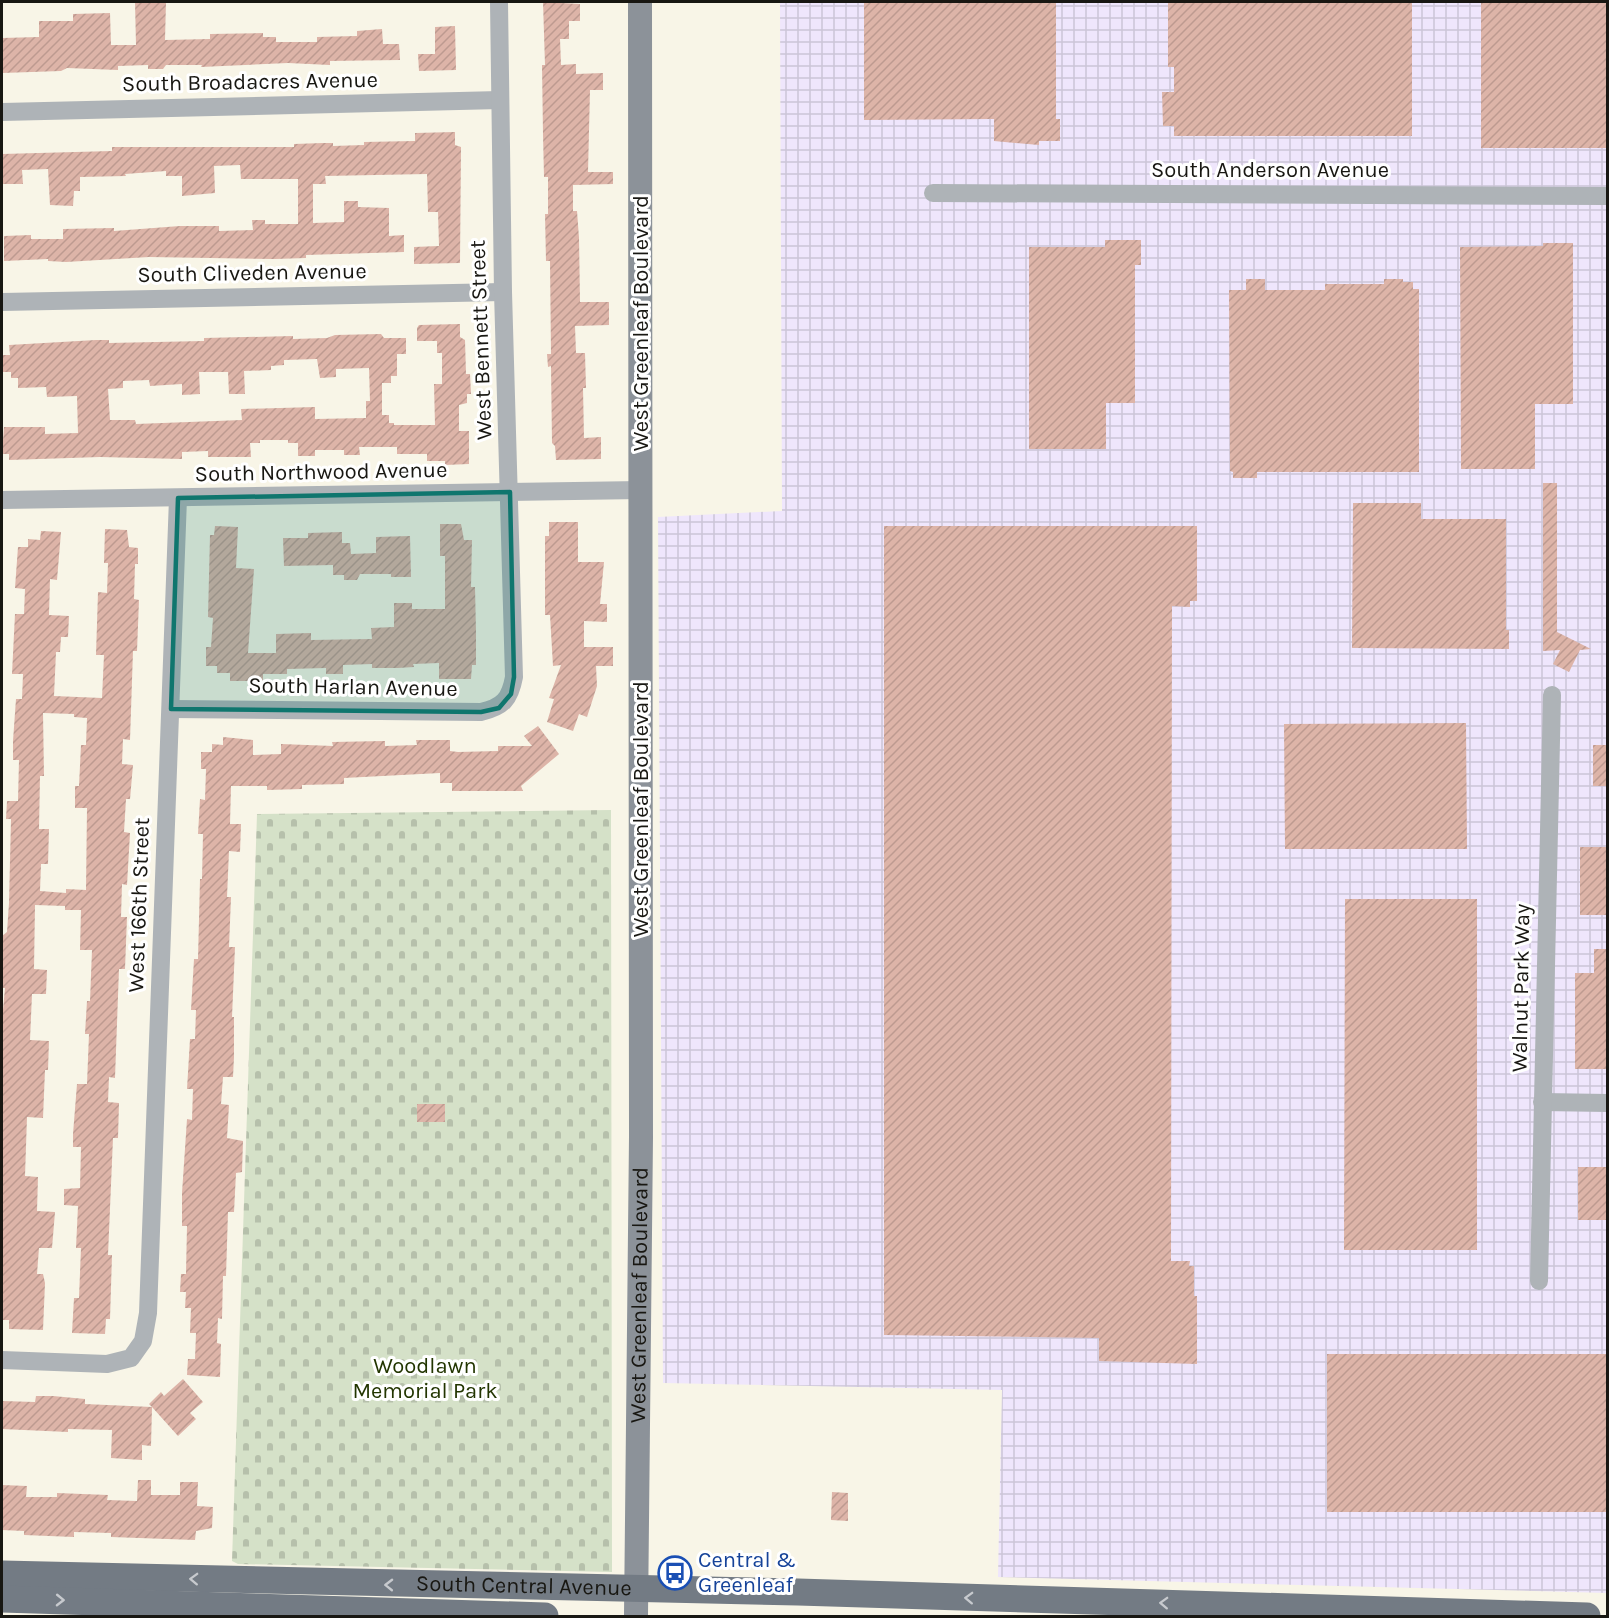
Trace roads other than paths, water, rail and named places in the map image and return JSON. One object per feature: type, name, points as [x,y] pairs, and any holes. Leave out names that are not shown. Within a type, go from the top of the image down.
[{"type":"main road","name":"South Central Avenue","points":[[2,1574],[636,1604],[798,1592],[1225,1611],[1587,1617]]},
{"type":"main road","points":[[2,1599],[545,1617]]},
{"type":"street","name":"West Bennett Street","points":[[499,2],[503,292],[514,677]]},
{"type":"street","name":"West Greenleaf Boulevard","points":[[636,1604],[641,1137],[640,2]]},
{"type":"street","name":"South Broadacres Avenue","points":[[2,112],[500,100]]},
{"type":"street","name":"South Anderson Avenue","points":[[933,193],[1608,196]]},
{"type":"street","name":"South Cliveden Avenue","points":[[2,302],[503,292]]},
{"type":"street","name":"South Northwood Avenue","points":[[2,500],[641,490]]},
{"type":"street","name":"West 166th Street","points":[[2,1360],[107,1364],[131,1358],[143,1341],[147,1313],[178,498]]},
{"type":"street","name":"South Harlan Avenue","points":[[171,708],[481,712],[499,708],[511,694],[514,677]]},
{"type":"street","name":"Walnut Park Way","points":[[1539,1281],[1552,695]]},
{"type":"street","points":[[1542,1102],[1608,1103]]},
{"type":"place","name":"Central & Greenleaf","points":[[675,1573]]},
{"type":"park label","name":"Woodlawn Memorial Park","points":[[425,1378]]}]
